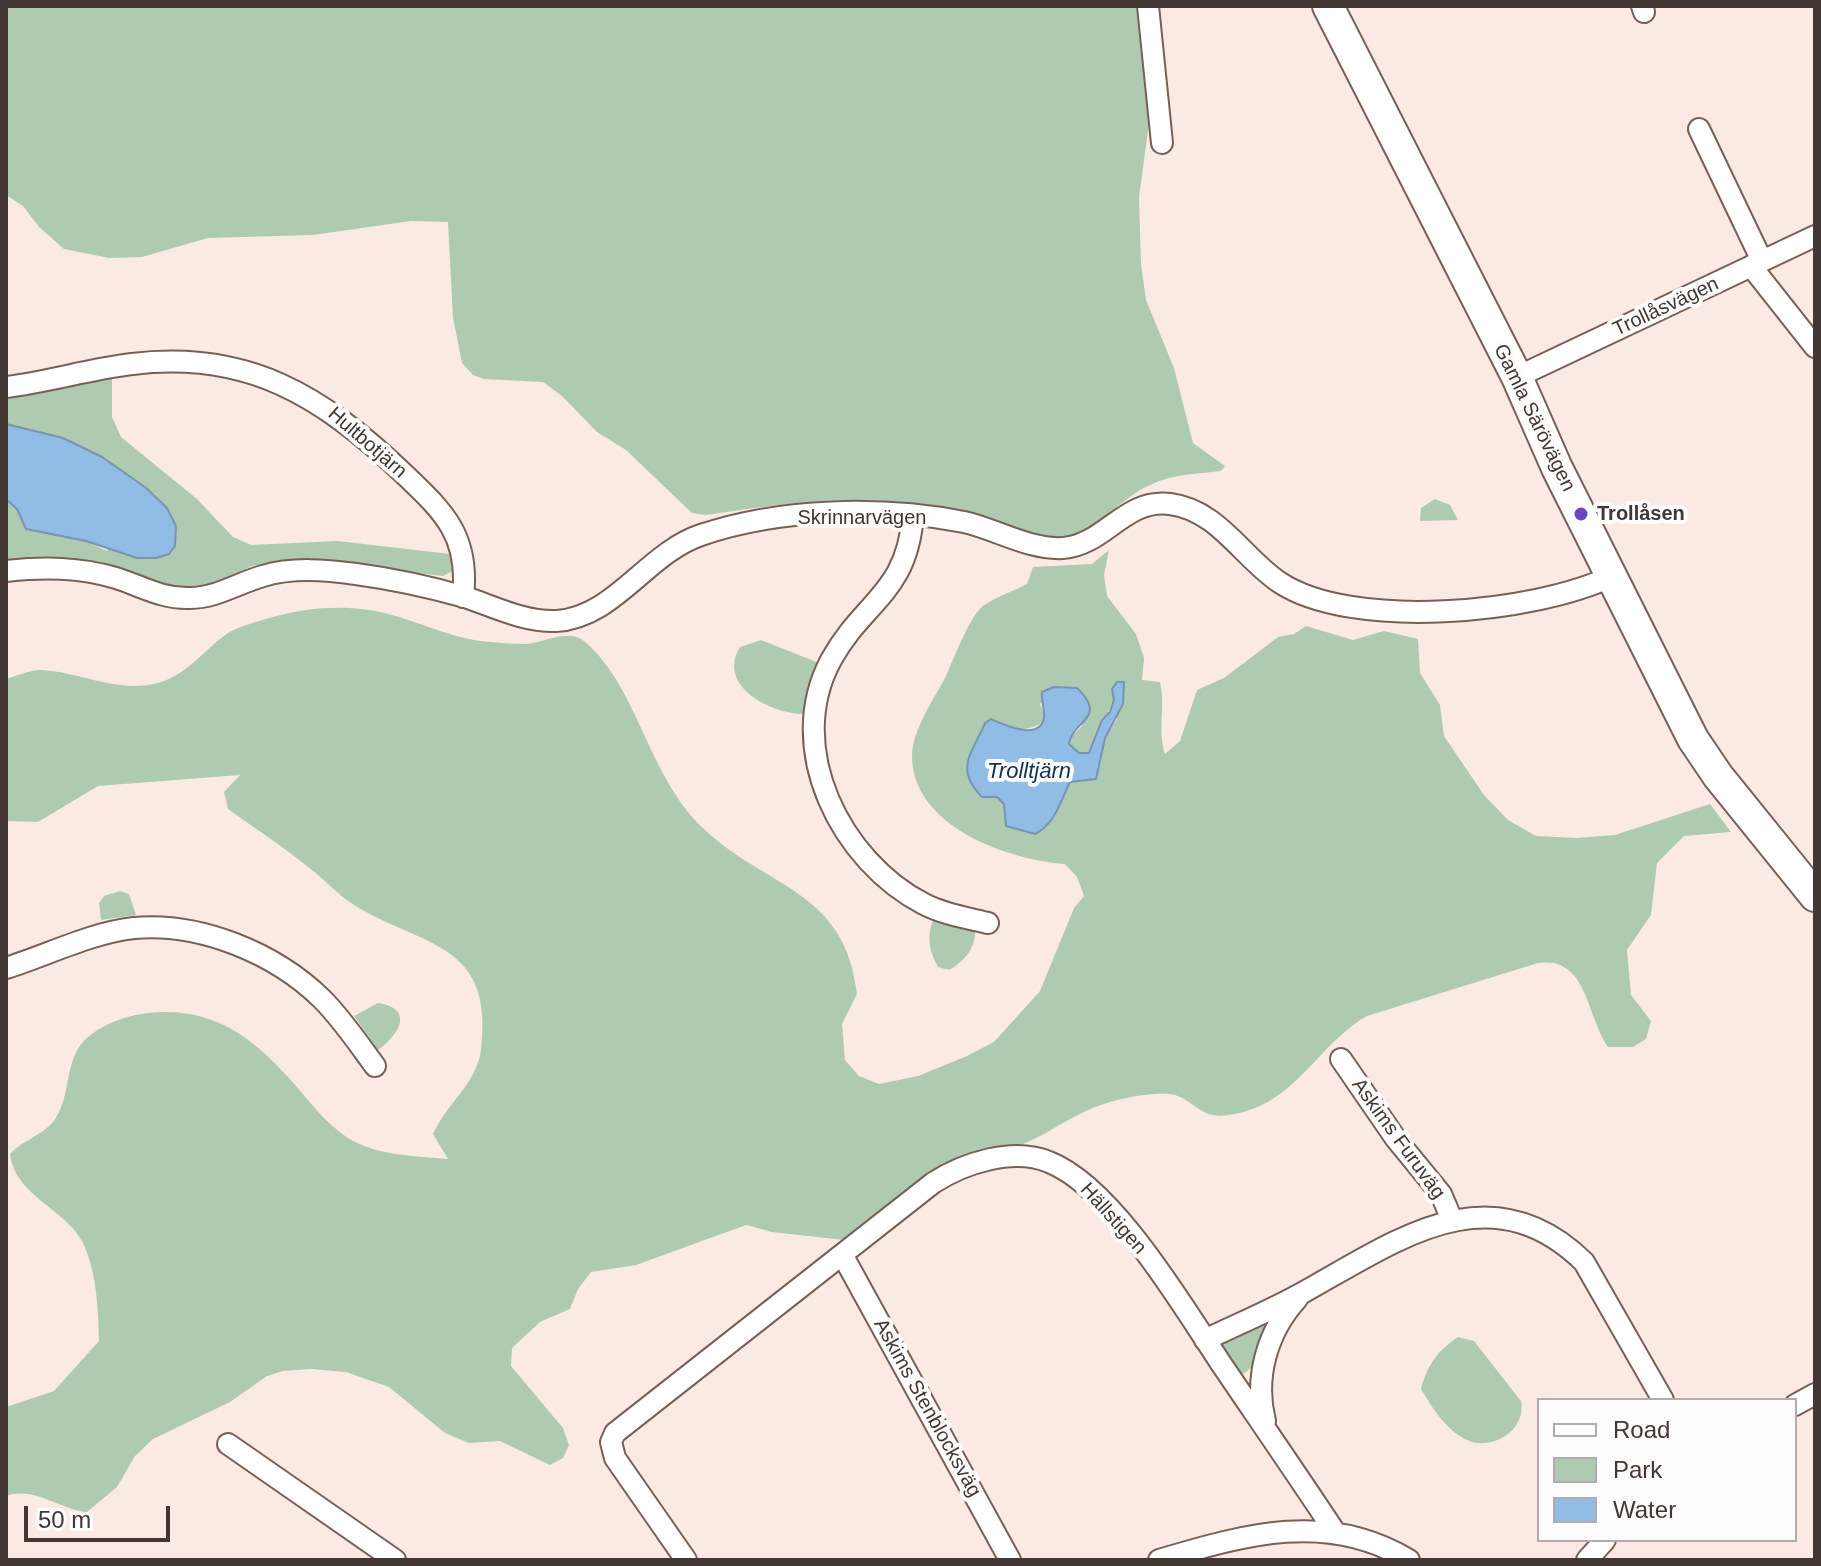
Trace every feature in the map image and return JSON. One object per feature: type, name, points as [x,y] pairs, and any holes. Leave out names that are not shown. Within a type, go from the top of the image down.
[{"type":"street","points":[[1148,6],[1162,143]]},
{"type":"street","name":"Gamla Särövägen","points":[[1328,6],[1517,377],[1693,739],[1727,787],[1815,896]]},
{"type":"street","points":[[1699,129],[1757,264],[1815,347]]},
{"type":"street","name":"Trollåsvägen","points":[[1517,377],[1815,236]]},
{"type":"street","name":"Hultbotjärn","points":[[6,387],[129,364],[180,361],[240,370],[296,391],[323,405],[364,437],[446,517],[463,548],[463,597]]},
{"type":"street","name":"Skrinnarvägen","points":[[6,571],[80,570],[122,580],[165,597],[194,598],[265,575],[318,571],[392,580],[463,597],[520,617],[560,621],[593,610],[655,559],[699,535],[807,516],[913,515],[970,523],[1034,545],[1066,548],[1093,538],[1135,508],[1164,503],[1182,506],[1212,521],[1285,586],[1319,600],[1373,609],[1493,608],[1582,590],[1612,576]]},
{"type":"street","points":[[913,515],[905,562],[894,582],[837,651],[823,678],[816,708],[819,764],[835,816],[870,865],[925,905],[988,923]]},
{"type":"street","points":[[6,968],[133,928],[195,933],[253,952],[295,977],[340,1019],[375,1066]]},
{"type":"street","name":"Askims Furuväg","points":[[1341,1059],[1396,1139],[1441,1194],[1452,1220]]},
{"type":"street","name":"Hällstigen","points":[[686,1560],[615,1458],[611,1442],[621,1426],[944,1176],[976,1163],[1034,1157],[1067,1170],[1100,1199],[1142,1250],[1335,1532]]},
{"type":"street","points":[[1205,1340],[1306,1291],[1403,1238],[1452,1220],[1483,1215],[1525,1224],[1569,1247],[1596,1281],[1662,1398]]},
{"type":"street","name":"Askims Stenblocksväg","points":[[843,1256],[1010,1560]]},
{"type":"street","points":[[1271,1438],[1260,1395],[1264,1363],[1285,1314],[1306,1291]]},
{"type":"street","points":[[1797,1404],[1815,1394]]},
{"type":"street","points":[[228,1444],[395,1560]]},
{"type":"street","points":[[1159,1560],[1253,1534],[1303,1529],[1335,1532],[1378,1545],[1409,1560]]},
{"type":"street","points":[[1587,1560],[1603,1542]]},
{"type":"green space","points":[[6,6],[1139,6],[1149,123],[1139,197],[1141,264],[1146,300],[1174,368],[1193,443],[1225,466],[1221,471],[1159,481],[1138,491],[1086,529],[1061,537],[1032,534],[969,512],[892,501],[839,500],[706,515],[692,513],[626,450],[597,432],[562,396],[543,382],[484,379],[473,375],[462,363],[453,318],[448,222],[411,221],[313,235],[208,238],[142,257],[109,258],[64,249],[39,227],[23,206],[6,195]]},
{"type":"green space","points":[[112,378],[112,417],[121,437],[197,499],[233,537],[251,545],[338,541],[450,554],[452,571],[443,576],[299,559],[252,566],[220,581],[187,587],[170,586],[101,562],[53,557],[6,559],[6,499],[17,509],[26,529],[86,541],[107,551],[145,487],[102,457],[63,438],[6,424],[6,392]]},
{"type":"green space","points":[[1435,499],[1450,505],[1458,520],[1420,521],[1421,508]]},
{"type":"green space","points":[[1109,550],[1104,575],[1107,596],[1136,634],[1144,658],[1142,680],[1160,682],[1165,754],[1180,741],[1197,690],[1224,678],[1278,637],[1294,634],[1306,626],[1353,640],[1384,631],[1418,639],[1420,673],[1440,705],[1444,736],[1484,795],[1508,820],[1536,836],[1577,838],[1615,835],[1710,804],[1731,832],[1684,836],[1657,863],[1651,915],[1627,950],[1631,995],[1651,1021],[1646,1039],[1633,1047],[1608,1047],[1576,978],[1554,963],[1538,963],[1367,1016],[1339,1037],[1289,1087],[1248,1111],[1212,1115],[1169,1094],[1123,1099],[1072,1118],[844,1240],[772,1232],[746,1225],[636,1265],[591,1272],[578,1289],[570,1309],[540,1322],[512,1348],[511,1366],[563,1428],[569,1445],[563,1458],[550,1465],[500,1441],[469,1443],[445,1433],[389,1387],[346,1372],[311,1369],[283,1371],[267,1376],[230,1402],[153,1439],[135,1456],[117,1487],[87,1512],[27,1494],[6,1496],[6,1407],[54,1391],[99,1341],[94,1279],[83,1243],[65,1220],[21,1181],[10,1154],[43,1131],[59,1113],[72,1061],[82,1043],[104,1026],[139,1014],[171,1012],[213,1020],[249,1040],[281,1069],[327,1121],[348,1138],[384,1152],[448,1159],[433,1134],[474,1073],[481,1050],[482,1014],[476,987],[465,968],[449,953],[354,905],[302,862],[228,809],[224,792],[240,775],[98,786],[38,822],[6,821],[6,679],[41,670],[111,684],[154,684],[185,670],[233,630],[302,610],[348,608],[378,611],[478,641],[527,644],[565,636],[579,638],[603,661],[618,683],[669,784],[685,808],[728,849],[820,911],[837,932],[850,959],[857,994],[842,1024],[845,1060],[859,1076],[879,1084],[918,1076],[994,1042],[1040,991],[1074,908],[1084,896],[1077,877],[1065,864],[1017,855],[991,846],[945,820],[927,801],[916,780],[912,755],[920,725],[978,611],[1027,584],[1033,567],[1092,564]],"holes":[[[1054,687],[1065,690],[1082,726],[1070,738],[1069,744],[1079,753],[1089,753],[1114,700],[1117,719],[1105,738],[1096,779],[1070,782],[1055,816],[1027,833],[1006,826],[1004,804],[997,797],[982,797],[970,753],[998,722],[1018,730],[1040,724],[1045,716],[1040,704]]]},
{"type":"green space","points":[[761,640],[819,663],[804,714],[791,713],[763,703],[741,685],[735,674],[740,647]]},
{"type":"green space","points":[[120,891],[129,894],[136,915],[101,920],[99,903],[104,896]]},
{"type":"green space","points":[[934,918],[975,931],[968,954],[949,970],[938,967],[932,955],[929,937]]},
{"type":"green space","points":[[378,1003],[397,1011],[400,1024],[392,1038],[378,1050],[354,1016]]},
{"type":"green space","points":[[1272,1315],[1258,1358],[1240,1375],[1222,1354],[1221,1343]]},
{"type":"green space","points":[[1458,1337],[1474,1341],[1521,1401],[1519,1421],[1506,1436],[1497,1440],[1477,1443],[1459,1436],[1441,1418],[1421,1389],[1434,1359]]},
{"type":"water","points":[[6,424],[63,438],[102,457],[145,487],[167,508],[176,526],[175,546],[169,554],[137,558],[86,541],[26,529],[17,509],[6,499]]},
{"type":"water","name":"Trolltjärn","points":[[1117,682],[1124,682],[1123,704],[1105,738],[1096,779],[1070,782],[1053,818],[1035,834],[1006,826],[1004,804],[997,797],[982,797],[969,778],[967,769],[971,752],[985,723],[991,719],[1020,729],[1035,729],[1044,718],[1042,692],[1054,687],[1077,688],[1090,706],[1089,713],[1069,744],[1079,753],[1089,753],[1102,720],[1110,712],[1114,700],[1112,689]]},
{"type":"place","name":"Trollåsen","points":[[1581,514]]}]
